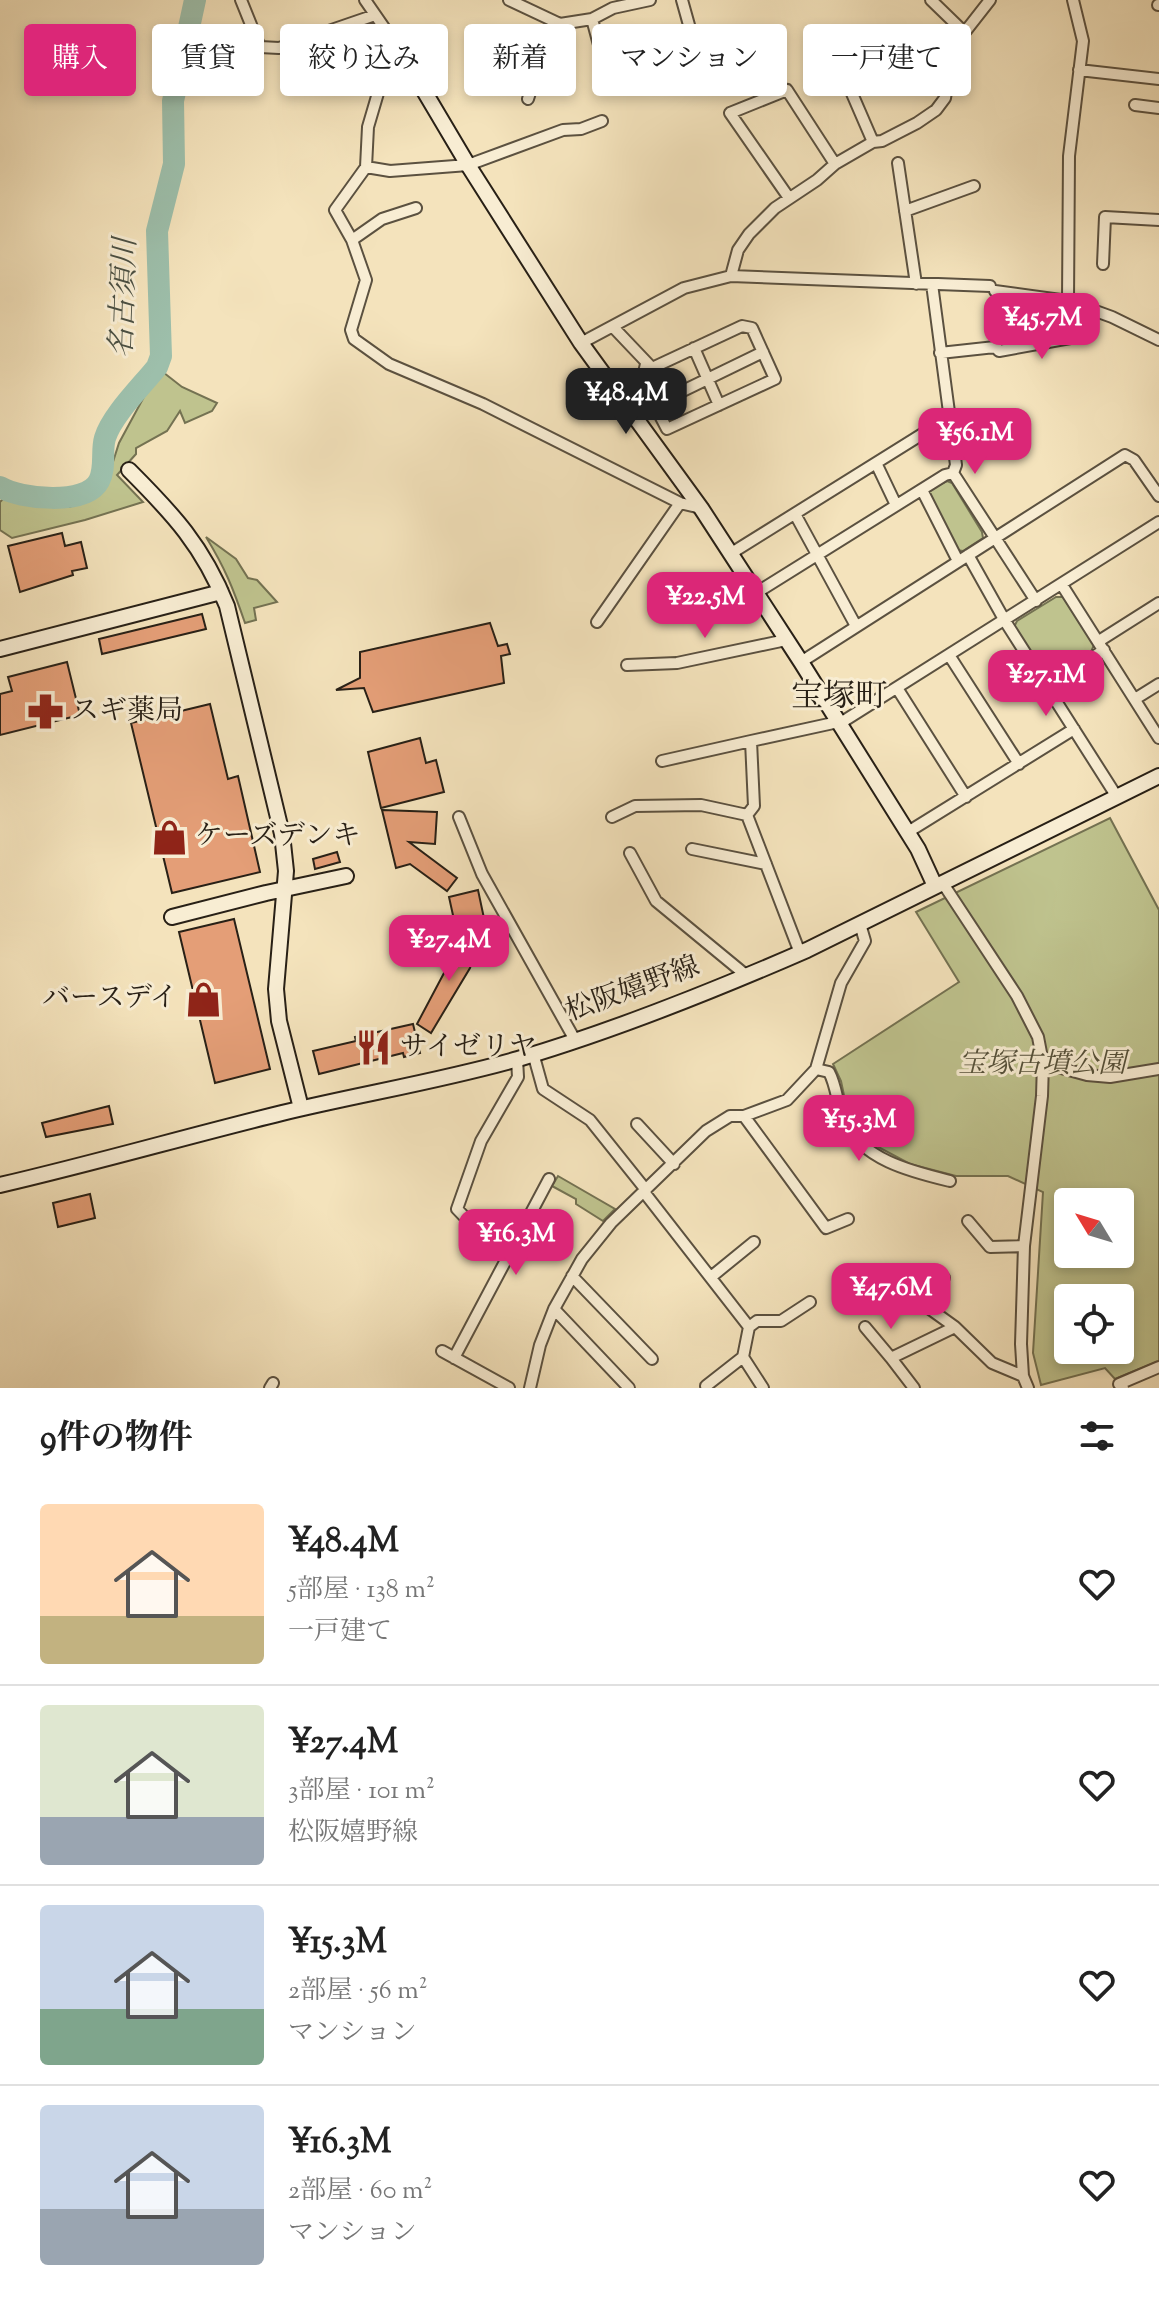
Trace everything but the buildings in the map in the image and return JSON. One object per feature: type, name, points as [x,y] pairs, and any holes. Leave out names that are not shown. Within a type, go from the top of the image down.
[{"type":"street","points":[[241,0],[260,47],[279,48],[375,15]]},
{"type":"street","points":[[365,0],[381,24]]},
{"type":"street","points":[[509,0],[560,24],[592,19],[613,8],[650,0]]},
{"type":"street","points":[[682,0],[689,24]]},
{"type":"street","points":[[931,0],[956,24]]},
{"type":"street","points":[[970,24],[990,0]]},
{"type":"street","points":[[1068,301],[1069,156],[1083,41],[1073,0]]},
{"type":"street","points":[[592,19],[593,24]]},
{"type":"street","points":[[1079,70],[1159,79]]},
{"type":"street","points":[[789,198],[730,113],[787,90],[835,164]]},
{"type":"street","points":[[377,96],[368,127],[366,167],[335,210],[352,240],[366,280],[351,330],[354,339],[389,364],[483,404],[680,503],[701,508]]},
{"type":"street","points":[[427,96],[581,343],[701,508],[801,662],[939,884],[1017,996],[1038,1037],[1043,1063],[1041,1116],[1024,1246],[1021,1344],[1023,1376],[1028,1388]]},
{"type":"street","points":[[853,96],[873,142]]},
{"type":"street","points":[[731,276],[733,259],[749,234],[789,198],[835,164],[936,110],[945,96]]},
{"type":"street","points":[[1135,105],[1159,108]]},
{"type":"street","points":[[366,167],[390,171],[468,165],[563,130],[581,129],[602,121]]},
{"type":"street","points":[[898,163],[916,284]]},
{"type":"street","points":[[905,211],[974,186]]},
{"type":"street","points":[[352,240],[382,219],[416,208]]},
{"type":"street","points":[[1103,264],[1105,217],[1159,220]]},
{"type":"street","points":[[581,343],[684,288],[731,276],[992,288],[1068,301],[1159,340]]},
{"type":"street","points":[[932,284],[956,465],[953,473]]},
{"type":"street","points":[[940,353],[995,347],[999,351],[1087,335],[1087,307]]},
{"type":"street","points":[[614,328],[652,368],[742,326],[752,328],[775,379],[667,429],[642,381],[646,364]]},
{"type":"street","points":[[694,348],[719,405]]},
{"type":"street","points":[[654,405],[763,352]]},
{"type":"street","points":[[730,554],[949,420]]},
{"type":"street","points":[[801,662],[1125,455],[1134,460],[1159,496]]},
{"type":"street","points":[[876,463],[896,505]]},
{"type":"street","points":[[129,470],[186,529],[221,592],[282,834],[286,871],[276,989],[279,1021],[301,1108]]},
{"type":"street","points":[[756,593],[945,475],[953,473]]},
{"type":"street","points":[[953,473],[1036,601]]},
{"type":"street","points":[[922,490],[1117,797]]},
{"type":"street","points":[[597,622],[680,503]]},
{"type":"street","points":[[795,514],[856,626]]},
{"type":"street","points":[[662,761],[839,723],[1159,522]]},
{"type":"street","points":[[694,602],[746,578]]},
{"type":"street","points":[[1062,585],[1159,738]]},
{"type":"street","points":[[0,649],[221,592]]},
{"type":"street","points":[[1046,687],[1159,603]]},
{"type":"street","points":[[627,665],[677,663],[786,640]]},
{"type":"street","points":[[949,655],[1019,764]]},
{"type":"street","points":[[1135,699],[1159,684]]},
{"type":"street","points":[[897,688],[966,797]]},
{"type":"street","points":[[908,832],[1074,729]]},
{"type":"street","points":[[747,815],[754,806],[751,741]]},
{"type":"street","name":"松阪嬉野線","points":[[0,1185],[139,1152],[301,1108],[517,1059],[575,1040],[800,953],[1159,776]]},
{"type":"street","points":[[612,817],[635,806],[701,805],[747,815]]},
{"type":"street","points":[[747,815],[800,953]]},
{"type":"street","points":[[459,817],[482,874],[575,1040]]},
{"type":"street","points":[[692,849],[766,864]]},
{"type":"street","points":[[630,853],[656,901],[747,976]]},
{"type":"street","points":[[172,917],[346,876]]},
{"type":"street","points":[[530,1388],[540,1345],[554,1309],[572,1276],[611,1223],[706,1131],[730,1116],[744,1116],[787,1100],[816,1069],[841,983],[865,941],[860,924]]},
{"type":"street","points":[[533,1053],[543,1089],[590,1120],[749,1327]]},
{"type":"street","points":[[510,1253],[483,1236],[457,1209],[481,1141],[518,1077],[517,1059]]},
{"type":"street","points":[[1043,1063],[1087,1075],[1110,1077],[1159,1069]]},
{"type":"street","points":[[816,1069],[829,1072],[847,1127],[857,1139],[905,1169],[950,1181]]},
{"type":"street","points":[[744,1116],[826,1228],[848,1219]]},
{"type":"street","points":[[637,1124],[674,1164]]},
{"type":"street","points":[[454,1358],[549,1179]]},
{"type":"street","points":[[968,1221],[990,1247],[1024,1246]]},
{"type":"street","points":[[711,1277],[754,1242]]},
{"type":"street","points":[[572,1276],[652,1359]]},
{"type":"street","points":[[944,1278],[920,1300],[955,1327],[992,1363],[1023,1376]]},
{"type":"street","points":[[706,1386],[743,1357],[749,1327],[757,1321],[781,1321],[810,1302]]},
{"type":"street","points":[[554,1309],[629,1388]]},
{"type":"street","points":[[865,1327],[914,1388]]},
{"type":"street","points":[[891,1358],[955,1327]]},
{"type":"street","points":[[442,1351],[509,1388]]},
{"type":"street","points":[[743,1357],[762,1388]]},
{"type":"street","points":[[1123,1388],[1119,1384],[1159,1367]]},
{"type":"green space","points":[[159,369],[182,387],[217,403],[212,411],[185,423],[180,411],[167,431],[136,448],[136,454],[117,475],[143,502],[12,538],[0,530],[0,502],[5,497],[69,507],[95,498],[105,487],[119,443]]},
{"type":"green space","points":[[947,481],[952,483],[982,532],[983,538],[963,551],[957,550],[928,495],[930,489]]},
{"type":"green space","points":[[206,537],[236,559],[248,578],[257,580],[277,602],[254,608],[256,620],[245,623],[228,578]]},
{"type":"green space","points":[[1056,597],[1063,597],[1094,645],[1091,652],[1051,678],[1043,674],[1014,627],[1017,621]]},
{"type":"green space","name":"宝塚古墳公園","points":[[1110,818],[1159,910],[1159,1361],[1115,1379],[1105,1368],[1041,1385],[1033,1353],[1043,1192],[1008,1176],[956,1176],[910,1164],[865,1140],[849,1119],[841,1081],[833,1064],[959,982],[916,912]]},
{"type":"green space","points":[[558,1176],[615,1209],[603,1221],[576,1204],[576,1199],[552,1186]]},
{"type":"waterway","name":"名古須川","points":[[0,487],[22,495],[52,498],[81,494],[92,489],[101,476],[104,443],[109,429],[157,367],[161,356],[157,231],[174,164],[173,101],[195,0]]},
{"type":"place","name":"スギ薬局","points":[[45,712]]},
{"type":"place","name":"ケーズデンキ","points":[[169,837]]},
{"type":"place","name":"バースデイ","points":[[204,999]]},
{"type":"place","name":"サイゼリヤ","points":[[374,1048]]},
{"type":"district","name":"宝塚町","points":[[839,698]]}]
